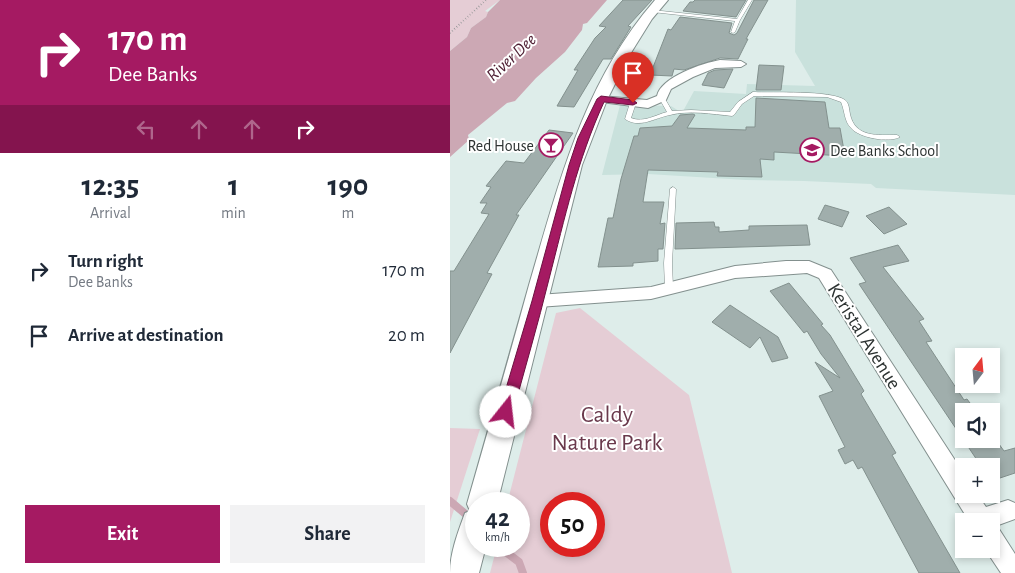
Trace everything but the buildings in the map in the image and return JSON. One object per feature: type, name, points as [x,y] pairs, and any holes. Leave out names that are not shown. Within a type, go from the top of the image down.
[{"type":"main road","points":[[484,492],[538,301],[573,165],[601,99],[638,30],[657,6]]},
{"type":"main road","points":[[464,573],[468,557]]},
{"type":"street","points":[[601,99],[648,104],[662,98],[664,90],[671,83],[704,67],[728,59],[741,64]]},
{"type":"street","name":"Keristal Avenue","points":[[538,301],[651,293],[735,272],[786,267],[809,267],[825,274],[955,479]]},
{"type":"street","points":[[1000,516],[1008,511]]},
{"type":"street","name":"Keristal Avenue","points":[[1000,550],[1014,573]]},
{"type":"lane","points":[[733,32],[750,0]]},
{"type":"lane","points":[[657,6],[738,20]]},
{"type":"lane","points":[[633,103],[628,120],[634,122],[652,120],[670,112],[732,114],[740,103],[753,94],[828,95],[843,100],[849,122],[854,128],[866,135],[897,137]]},
{"type":"lane","points":[[662,98],[670,112]]},
{"type":"lane","points":[[670,288],[668,263],[673,190]]},
{"type":"path","points":[[450,34],[486,0]]},
{"type":"shaded area","points":[[796,0],[1015,0],[1015,195],[876,188],[871,184],[746,180],[648,174],[602,175],[620,105],[671,106],[682,113],[694,91],[746,94],[747,84],[815,86],[795,52]]},
{"type":"green space","points":[[450,0],[500,0],[485,11],[488,12],[486,17],[471,28],[467,37],[450,51]]},
{"type":"green space","name":"Caldy Nature Park","points":[[580,308],[689,395],[732,573],[490,573],[494,557],[530,557],[530,492],[510,492],[556,313]]},
{"type":"green space","points":[[450,428],[480,429],[450,522]]},
{"type":"water","name":"River Dee","points":[[500,0],[607,0],[587,23],[583,24],[582,30],[565,52],[536,78],[515,101],[507,103],[468,135],[469,140],[450,157],[450,51],[467,37],[471,28],[486,17],[488,12]]},
{"type":"waterway","points":[[450,501],[465,514]]},
{"type":"waterway","points":[[512,557],[519,562],[523,573]]},
{"type":"place","name":"Red House","points":[[551,145]]},
{"type":"place","name":"Dee Banks School","points":[[812,150]]},
{"type":"route","points":[[506,412],[555,239],[573,165],[583,138],[601,99],[633,103]]}]
